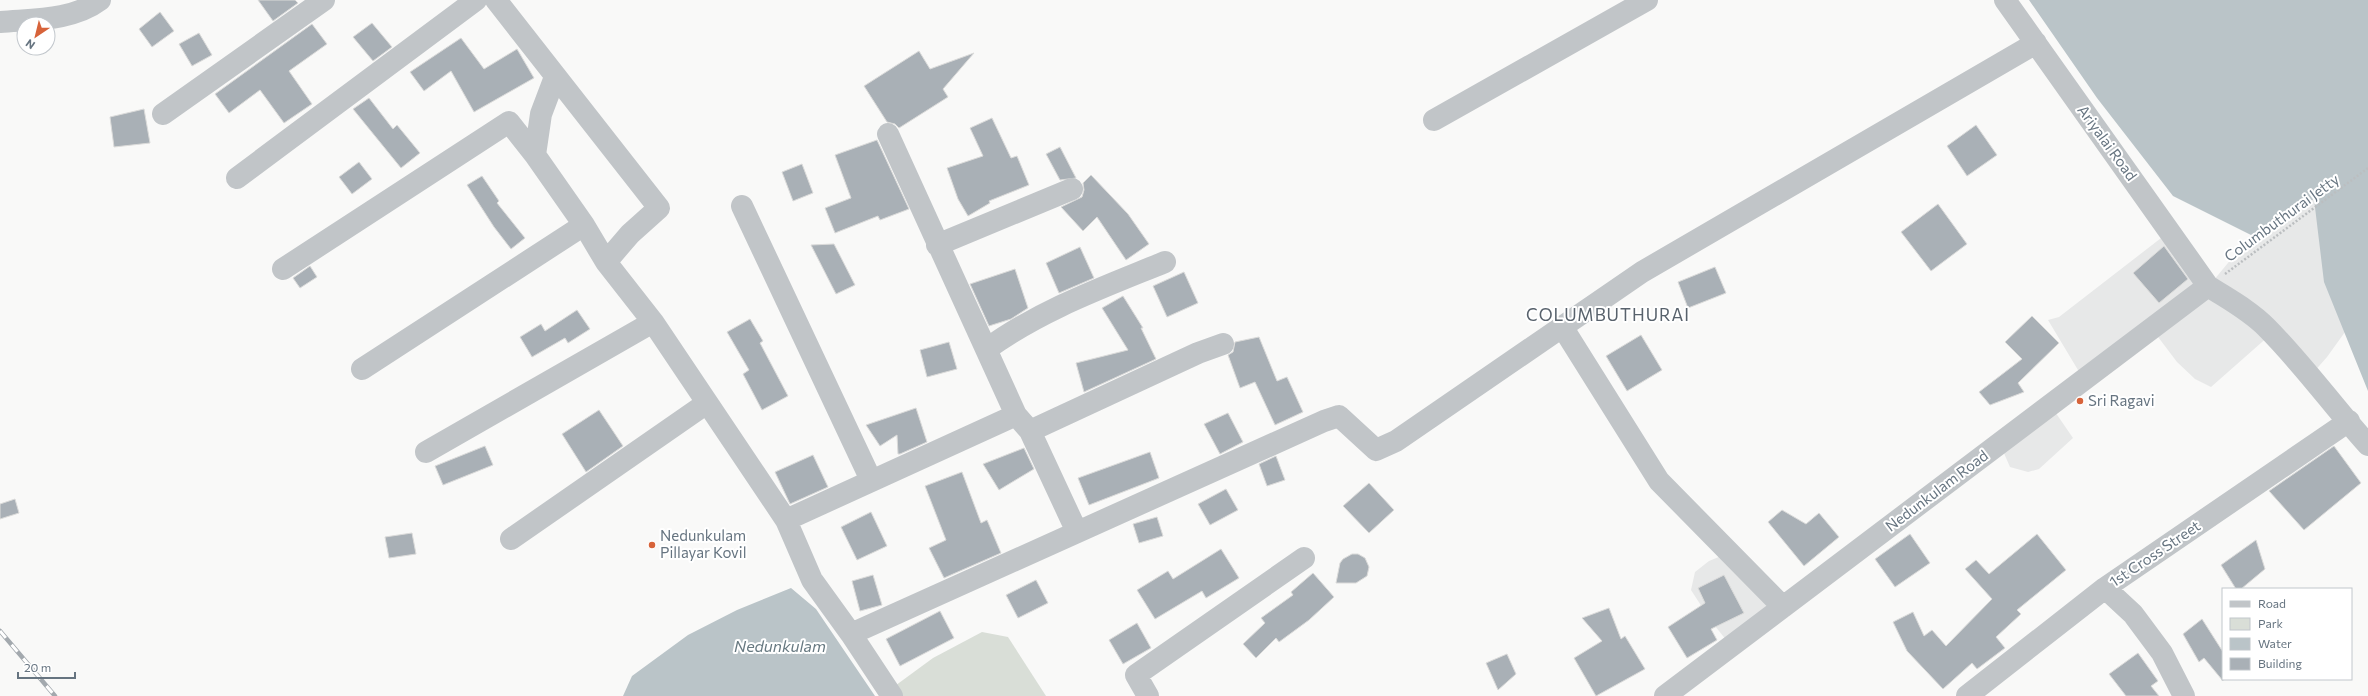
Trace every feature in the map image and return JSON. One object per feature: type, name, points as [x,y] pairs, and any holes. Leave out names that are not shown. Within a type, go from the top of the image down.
[{"type":"street","points":[[0,22],[66,16],[89,8],[100,0]]},
{"type":"street","points":[[163,114],[324,0]]},
{"type":"street","points":[[237,178],[476,0]]},
{"type":"street","points":[[496,0],[659,208],[630,234],[606,262]]},
{"type":"street","points":[[1434,120],[1647,0]]},
{"type":"street","name":"Ariyalai Road","points":[[2005,0],[2208,286]]},
{"type":"street","points":[[852,634],[1339,416],[1376,450],[1396,441],[1563,328],[1642,272],[2036,44]]},
{"type":"street","points":[[535,155],[541,114],[556,76]]},
{"type":"street","points":[[283,269],[509,122],[535,155],[584,225],[606,262],[653,322],[786,520],[812,580],[852,634],[892,696]]},
{"type":"street","points":[[888,134],[937,245],[1077,532]]},
{"type":"street","points":[[937,245],[1072,189]]},
{"type":"street","points":[[742,206],[871,480]]},
{"type":"street","points":[[362,369],[584,225]]},
{"type":"street","points":[[987,349],[1010,332],[1064,305],[1165,262]]},
{"type":"street","points":[[2208,286],[2243,308],[2265,326],[2349,421],[2368,445]]},
{"type":"street","name":"Nedunkulam Road","points":[[1665,696],[2208,286]]},
{"type":"street","points":[[426,452],[653,322]]},
{"type":"street","points":[[1563,328],[1659,481],[1783,607]]},
{"type":"street","points":[[786,520],[871,480],[1023,423],[1223,344]]},
{"type":"street","points":[[511,539],[707,402]]},
{"type":"street","name":"1st Cross Street","points":[[1967,696],[2105,588],[2349,421]]},
{"type":"street","points":[[1148,696],[1136,675],[1304,558]]},
{"type":"street","points":[[2105,588],[2133,614],[2162,653],[2184,696]]},
{"type":"path","name":"Columbuthurai Jetty","points":[[2208,286],[2368,168]]},
{"type":"shaded area","points":[[2314,199],[2345,332],[2327,357],[2305,382],[2270,335],[2211,387],[2195,379],[2177,362],[2152,329],[2084,380],[2048,320],[2059,317],[2165,235],[2209,286],[2251,235]]},
{"type":"shaded area","points":[[2051,406],[2073,438],[2039,469],[2028,472],[2010,467],[2000,444]]},
{"type":"shaded area","points":[[1726,554],[1783,607],[1731,646],[1711,621],[1691,590],[1695,572],[1709,561]]},
{"type":"green space","points":[[982,632],[1008,637],[1046,696],[892,696],[888,691],[933,658]]},
{"type":"water","points":[[2029,0],[2368,0],[2368,391],[2324,282],[2314,199],[2251,235],[2173,196],[2097,98]]},
{"type":"water","name":"Nedunkulam","points":[[791,588],[816,609],[875,696],[623,696],[632,676],[688,635],[737,610]]},
{"type":"building","points":[[258,0],[295,0],[298,3],[273,21]]},
{"type":"building","points":[[160,12],[174,31],[152,47],[139,29]]},
{"type":"building","points":[[372,23],[392,47],[373,61],[353,37]]},
{"type":"building","points":[[312,24],[327,44],[289,71],[312,104],[284,123],[260,90],[229,113],[215,94]]},
{"type":"building","points":[[199,33],[212,55],[192,66],[179,44]]},
{"type":"building","points":[[461,38],[484,69],[517,49],[534,78],[474,112],[451,71],[424,91],[410,72]]},
{"type":"building","points":[[919,51],[930,69],[974,53],[943,89],[948,97],[899,128],[895,124],[887,122],[864,86]]},
{"type":"building","points":[[369,98],[393,129],[397,125],[420,153],[401,168],[353,109]]},
{"type":"building","points":[[144,109],[150,143],[114,147],[110,117]]},
{"type":"building","points":[[992,118],[1011,158],[1017,156],[1029,185],[989,201],[990,203],[968,216],[958,199],[947,168],[983,156],[970,128]]},
{"type":"building","points":[[1976,125],[1997,155],[1967,176],[1947,146]]},
{"type":"building","points":[[877,140],[909,209],[880,220],[878,216],[835,233],[825,208],[851,198],[835,155]]},
{"type":"building","points":[[1060,147],[1076,178],[1060,180],[1046,154]]},
{"type":"building","points":[[359,162],[372,179],[352,194],[339,177]]},
{"type":"building","points":[[802,164],[813,193],[793,201],[782,172]]},
{"type":"building","points":[[1091,175],[1128,214],[1149,244],[1126,260],[1097,217],[1083,231],[1061,207],[1082,197],[1084,190],[1083,183]]},
{"type":"building","points":[[482,176],[499,201],[497,203],[525,238],[511,249],[494,227],[467,185]]},
{"type":"building","points":[[1938,204],[1967,244],[1931,271],[1901,232]]},
{"type":"building","points":[[834,244],[855,285],[836,294],[811,245]]},
{"type":"building","points":[[2164,246],[2188,279],[2159,303],[2133,273]]},
{"type":"building","points":[[1080,247],[1094,278],[1059,293],[1046,263]]},
{"type":"building","points":[[310,266],[317,277],[300,288],[293,278]]},
{"type":"building","points":[[1715,267],[1726,293],[1688,308],[1678,282]]},
{"type":"building","points":[[1015,269],[1028,308],[1011,319],[989,326],[970,284]]},
{"type":"building","points":[[1184,272],[1198,303],[1167,317],[1153,286]]},
{"type":"building","points":[[1123,296],[1143,328],[1141,328],[1156,359],[1084,392],[1076,363],[1128,350],[1102,308]]},
{"type":"building","points":[[577,310],[590,329],[568,343],[565,338],[532,357],[520,337],[541,324],[545,331]]},
{"type":"building","points":[[2032,316],[2059,343],[2018,383],[2024,392],[1990,405],[1979,392],[2022,359],[2005,342]]},
{"type":"building","points":[[750,319],[763,341],[760,343],[788,396],[762,410],[743,374],[749,370],[727,332]]},
{"type":"building","points":[[1641,335],[1662,370],[1627,391],[1606,356]]},
{"type":"building","points":[[1259,337],[1277,381],[1287,377],[1303,412],[1275,425],[1255,382],[1240,388],[1228,355],[1233,352],[1235,342]]},
{"type":"building","points":[[949,342],[957,369],[927,377],[920,350]]},
{"type":"building","points":[[916,408],[927,442],[900,454],[898,454],[897,435],[880,446],[866,425]]},
{"type":"building","points":[[599,410],[623,446],[586,472],[562,434]]},
{"type":"building","points":[[1228,413],[1243,442],[1220,454],[1204,424]]},
{"type":"building","points":[[485,446],[493,465],[443,485],[435,466]]},
{"type":"building","points":[[2334,446],[2361,483],[2304,530],[2269,491]]},
{"type":"building","points":[[1024,448],[1034,469],[999,490],[983,464]]},
{"type":"building","points":[[1150,452],[1159,478],[1089,505],[1078,478]]},
{"type":"building","points":[[813,455],[828,487],[790,504],[775,472]]},
{"type":"building","points":[[1276,456],[1285,480],[1267,486],[1259,464]]},
{"type":"building","points":[[962,472],[981,523],[987,520],[1001,553],[944,578],[929,548],[946,540],[925,486]]},
{"type":"building","points":[[1369,483],[1394,510],[1369,533],[1343,506]]},
{"type":"building","points":[[1226,489],[1238,510],[1210,525],[1198,504]]},
{"type":"building","points":[[15,499],[19,513],[0,519],[0,504]]},
{"type":"building","points":[[1782,510],[1806,524],[1819,513],[1839,537],[1804,566],[1768,522]]},
{"type":"building","points":[[871,512],[887,546],[857,560],[841,527]]},
{"type":"building","points":[[1157,517],[1163,536],[1139,543],[1133,524]]},
{"type":"building","points":[[412,533],[416,554],[389,558],[385,537]]},
{"type":"building","points":[[1910,534],[1930,563],[1895,587],[1875,559]]},
{"type":"building","points":[[2037,534],[2066,570],[2017,610],[2021,614],[1996,637],[2005,648],[1977,669],[1972,663],[1943,689],[1907,651],[1893,622],[1913,612],[1924,636],[1932,630],[1946,646],[1992,599],[1965,569],[1976,560],[1989,574]]},
{"type":"building","points":[[2256,540],[2265,569],[2242,588],[2235,588],[2221,565]]},
{"type":"building","points":[[1221,549],[1239,578],[1206,598],[1202,591],[1155,619],[1137,590],[1168,571],[1173,579]]},
{"type":"building","points":[[1352,554],[1358,554],[1365,558],[1369,567],[1367,576],[1356,583],[1336,583],[1340,563],[1343,559]]},
{"type":"building","points":[[1313,573],[1334,597],[1309,620],[1279,642],[1276,638],[1256,658],[1243,644],[1265,623],[1261,618],[1293,595],[1291,592]]},
{"type":"building","points":[[873,575],[882,605],[860,611],[852,581]]},
{"type":"building","points":[[1724,575],[1744,613],[1711,629],[1717,640],[1687,658],[1668,627],[1705,603],[1698,588]]},
{"type":"building","points":[[1036,580],[1048,603],[1018,618],[1006,595]]},
{"type":"building","points":[[1609,608],[1621,639],[1625,636],[1645,669],[1596,696],[1574,658],[1602,641],[1582,618]]},
{"type":"building","points":[[940,611],[954,638],[900,666],[886,639]]},
{"type":"building","points":[[2202,619],[2222,650],[2222,680],[2204,658],[2199,662],[2183,634]]},
{"type":"building","points":[[1137,623],[1151,648],[1123,664],[1109,640]]},
{"type":"building","points":[[2138,653],[2158,681],[2151,686],[2159,696],[2126,696],[2109,674]]},
{"type":"building","points":[[1507,654],[1516,674],[1498,690],[1486,663]]},
{"type":"railway","points":[[0,631],[55,696]]},
{"type":"place","name":"Sri Ragavi","points":[[2080,401]]},
{"type":"place","name":"Nedunkulam Pillayar Kovil","points":[[652,545]]},
{"type":"district","name":"COLUMBUTHURAI","points":[[1608,315]]}]
